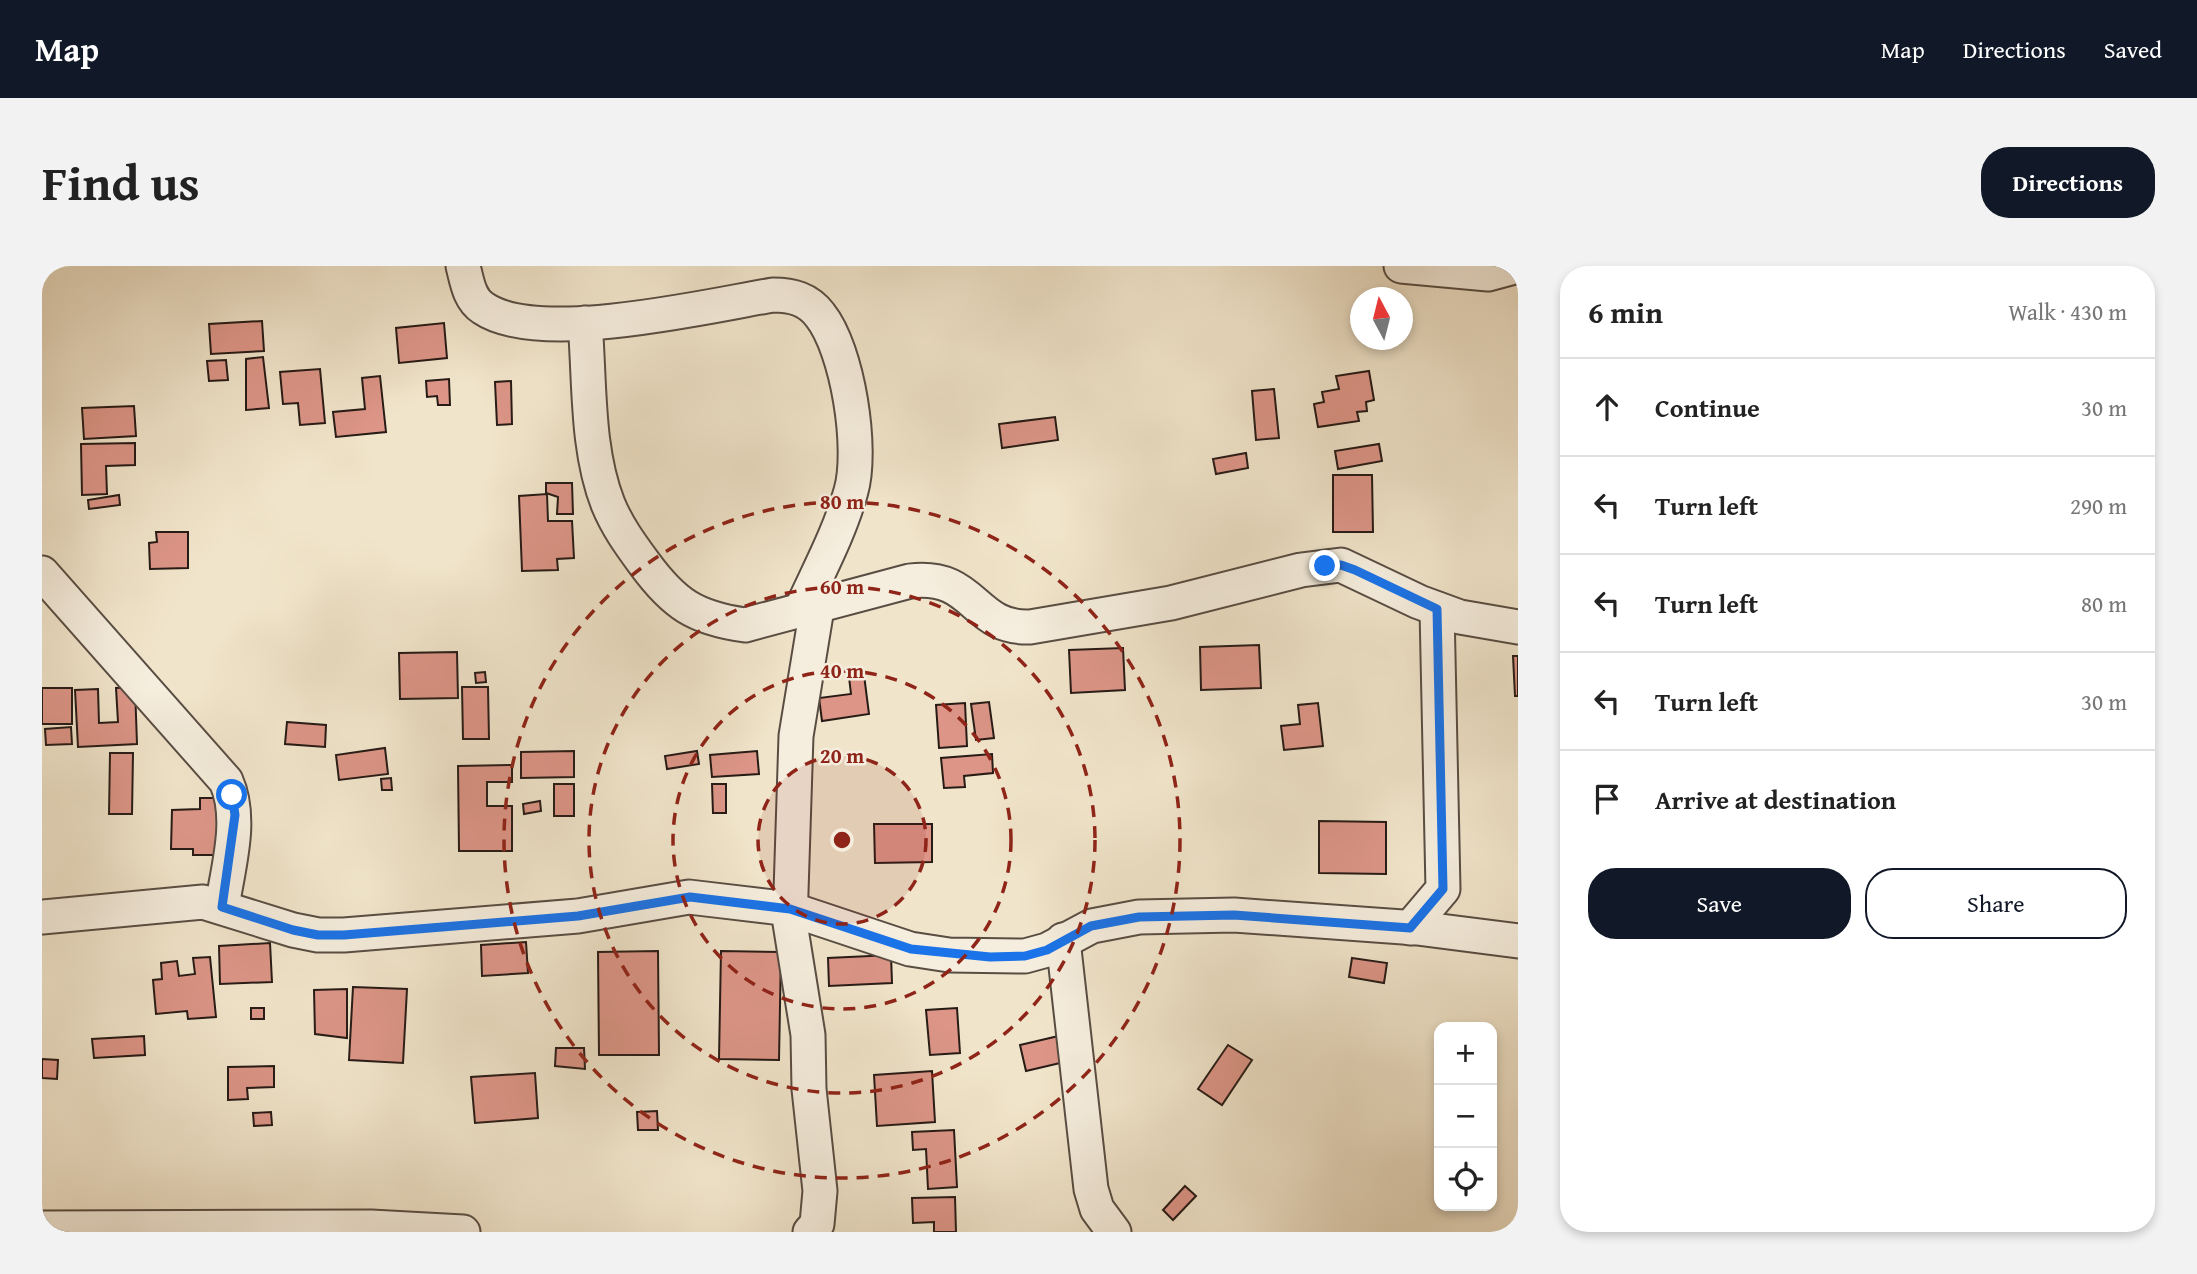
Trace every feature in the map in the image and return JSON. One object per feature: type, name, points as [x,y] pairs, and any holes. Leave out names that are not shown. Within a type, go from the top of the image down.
[{"type":"street","points":[[463,266],[470,293],[481,308],[501,317],[545,325],[585,323],[671,313],[773,295],[789,295],[803,300],[820,313],[832,336],[846,384],[857,458],[851,492],[809,609],[796,736],[790,909],[793,949],[808,1035],[809,1089],[820,1191],[817,1224],[810,1232]]},
{"type":"street","points":[[1401,266],[1488,274],[1518,266]]},
{"type":"street","points":[[585,323],[595,450],[607,503],[624,536],[656,579],[690,611],[722,622],[745,625],[910,581],[930,579],[948,583],[995,621],[1010,628],[1030,628],[1171,603],[1301,570],[1341,565],[1437,609],[1460,617],[1518,627]]},
{"type":"street","points":[[42,573],[226,781],[232,795],[235,815],[222,907]]},
{"type":"street","points":[[1410,928],[1443,889],[1437,609]]},
{"type":"street","points":[[42,917],[179,902],[203,902],[240,915],[318,935],[578,916],[690,897],[790,909],[911,949],[950,955],[1025,956],[1047,950],[1091,926],[1139,917],[1234,915],[1410,928],[1518,941]]},
{"type":"street","points":[[1063,940],[1091,1189],[1097,1209],[1114,1232]]},
{"type":"street","points":[[42,1228],[83,1230],[371,1227],[463,1232]]},
{"type":"building","points":[[262,321],[264,351],[211,354],[209,324]]},
{"type":"building","points":[[444,323],[447,358],[399,363],[396,328]]},
{"type":"building","points":[[263,357],[269,408],[246,410],[246,359]]},
{"type":"building","points":[[226,360],[228,380],[209,381],[207,361]]},
{"type":"building","points":[[320,369],[325,423],[300,425],[298,403],[283,404],[280,372]]},
{"type":"building","points":[[1369,371],[1374,400],[1366,402],[1367,411],[1357,412],[1359,421],[1318,427],[1314,404],[1324,402],[1322,392],[1339,389],[1336,376]]},
{"type":"building","points":[[380,376],[386,432],[336,437],[333,412],[365,409],[362,378]]},
{"type":"building","points":[[449,379],[450,405],[438,405],[437,396],[427,397],[426,381]]},
{"type":"building","points":[[511,381],[512,424],[497,425],[495,382]]},
{"type":"building","points":[[1274,389],[1279,438],[1256,440],[1252,391]]},
{"type":"building","points":[[134,406],[136,436],[84,439],[82,408]]},
{"type":"building","points":[[1055,417],[1058,440],[1002,448],[999,424]]},
{"type":"building","points":[[135,443],[135,465],[106,466],[107,494],[82,495],[81,444]]},
{"type":"building","points":[[1379,444],[1382,461],[1338,469],[1335,451]]},
{"type":"building","points":[[1246,453],[1248,468],[1216,474],[1213,459]]},
{"type":"building","points":[[1333,475],[1372,475],[1373,532],[1333,532]]},
{"type":"building","points":[[546,483],[572,483],[573,514],[557,514],[558,497],[546,493]]},
{"type":"building","points":[[547,494],[548,521],[572,521],[574,558],[557,559],[558,570],[522,571],[519,496]]},
{"type":"building","points":[[119,495],[120,505],[89,509],[88,500]]},
{"type":"building","points":[[156,532],[188,532],[188,568],[150,569],[149,543],[157,542]]},
{"type":"building","points":[[1259,645],[1261,688],[1201,690],[1200,647]]},
{"type":"building","points":[[1123,648],[1125,690],[1071,693],[1069,650]]},
{"type":"building","points":[[457,652],[458,698],[400,699],[399,653]]},
{"type":"building","points":[[1513,656],[1518,656],[1518,696],[1515,696]]},
{"type":"building","points":[[485,672],[486,682],[476,683],[475,673]]},
{"type":"building","points":[[864,675],[869,714],[822,721],[819,698],[851,694],[849,677]]},
{"type":"building","points":[[135,687],[137,744],[78,747],[75,690],[98,689],[99,723],[118,722],[116,688]]},
{"type":"building","points":[[462,687],[488,687],[489,739],[463,739]]},
{"type":"building","points":[[42,688],[72,688],[72,724],[42,724]]},
{"type":"building","points":[[989,702],[994,738],[976,740],[971,704]]},
{"type":"building","points":[[965,703],[967,746],[939,748],[936,705]]},
{"type":"building","points":[[1318,703],[1323,746],[1284,750],[1281,726],[1300,724],[1298,705]]},
{"type":"building","points":[[287,722],[326,725],[325,747],[285,744]]},
{"type":"building","points":[[71,727],[72,744],[46,745],[45,729]]},
{"type":"building","points":[[385,748],[388,774],[339,780],[336,755]]},
{"type":"building","points":[[574,751],[574,777],[521,778],[521,752]]},
{"type":"building","points":[[697,751],[699,764],[667,769],[665,756]]},
{"type":"building","points":[[757,751],[759,774],[712,777],[710,755]]},
{"type":"building","points":[[110,753],[133,753],[132,814],[109,814]]},
{"type":"building","points":[[992,754],[993,773],[964,776],[965,787],[944,788],[941,758]]},
{"type":"building","points":[[512,765],[512,782],[487,782],[487,806],[512,806],[512,851],[459,851],[458,766]]},
{"type":"building","points":[[391,778],[392,790],[382,790],[381,779]]},
{"type":"building","points":[[554,784],[574,784],[574,816],[554,816]]},
{"type":"building","points":[[712,784],[726,784],[726,813],[713,813]]},
{"type":"building","points":[[200,798],[219,798],[219,855],[193,855],[193,849],[171,849],[172,810],[200,809]]},
{"type":"building","points":[[540,801],[541,811],[524,814],[523,804]]},
{"type":"building","points":[[1319,821],[1386,822],[1386,874],[1319,873]]},
{"type":"building","points":[[874,824],[932,824],[932,862],[875,863]]},
{"type":"building","points":[[526,942],[528,973],[482,976],[481,945]]},
{"type":"building","points":[[270,943],[272,982],[220,984],[219,946]]},
{"type":"building","points":[[658,951],[659,1055],[599,1055],[598,952]]},
{"type":"building","points":[[721,951],[781,952],[779,1060],[719,1059]]},
{"type":"building","points":[[891,955],[892,983],[829,986],[828,958]]},
{"type":"building","points":[[210,957],[216,1017],[188,1019],[187,1011],[156,1014],[153,980],[162,979],[161,963],[177,961],[179,976],[195,974],[193,958]]},
{"type":"building","points":[[1352,958],[1387,963],[1384,983],[1349,977]]},
{"type":"building","points":[[353,987],[407,989],[403,1063],[349,1060]]},
{"type":"building","points":[[347,989],[347,1038],[315,1034],[314,990]]},
{"type":"building","points":[[251,1008],[264,1008],[264,1019],[251,1019]]},
{"type":"building","points":[[957,1008],[960,1053],[930,1055],[926,1010]]},
{"type":"building","points":[[1067,1034],[1073,1060],[1026,1071],[1020,1045]]},
{"type":"building","points":[[144,1036],[145,1055],[94,1058],[92,1039]]},
{"type":"building","points":[[1228,1045],[1252,1060],[1222,1105],[1198,1089]]},
{"type":"building","points":[[556,1048],[584,1048],[585,1069],[555,1066]]},
{"type":"building","points":[[42,1059],[58,1060],[57,1079],[42,1078]]},
{"type":"building","points":[[274,1066],[274,1087],[247,1088],[248,1099],[228,1100],[228,1067]]},
{"type":"building","points":[[932,1071],[935,1122],[877,1126],[874,1075]]},
{"type":"building","points":[[535,1073],[538,1118],[475,1123],[471,1077]]},
{"type":"building","points":[[657,1111],[658,1130],[638,1130],[637,1112]]},
{"type":"building","points":[[271,1112],[272,1125],[254,1126],[253,1113]]},
{"type":"building","points":[[954,1130],[957,1187],[928,1189],[926,1149],[913,1150],[912,1132]]},
{"type":"building","points":[[1185,1186],[1196,1196],[1173,1220],[1163,1210]]},
{"type":"building","points":[[955,1197],[956,1232],[934,1232],[934,1222],[913,1223],[912,1198]]},
{"type":"route","points":[[232,795],[235,815],[222,907],[240,915],[318,935],[578,916],[690,897],[790,909],[911,949],[990,957],[1025,956],[1047,950],[1091,926],[1139,917],[1234,915],[1410,928],[1440,896],[1444,878],[1437,609],[1355,570],[1341,565],[1325,566]]}]
